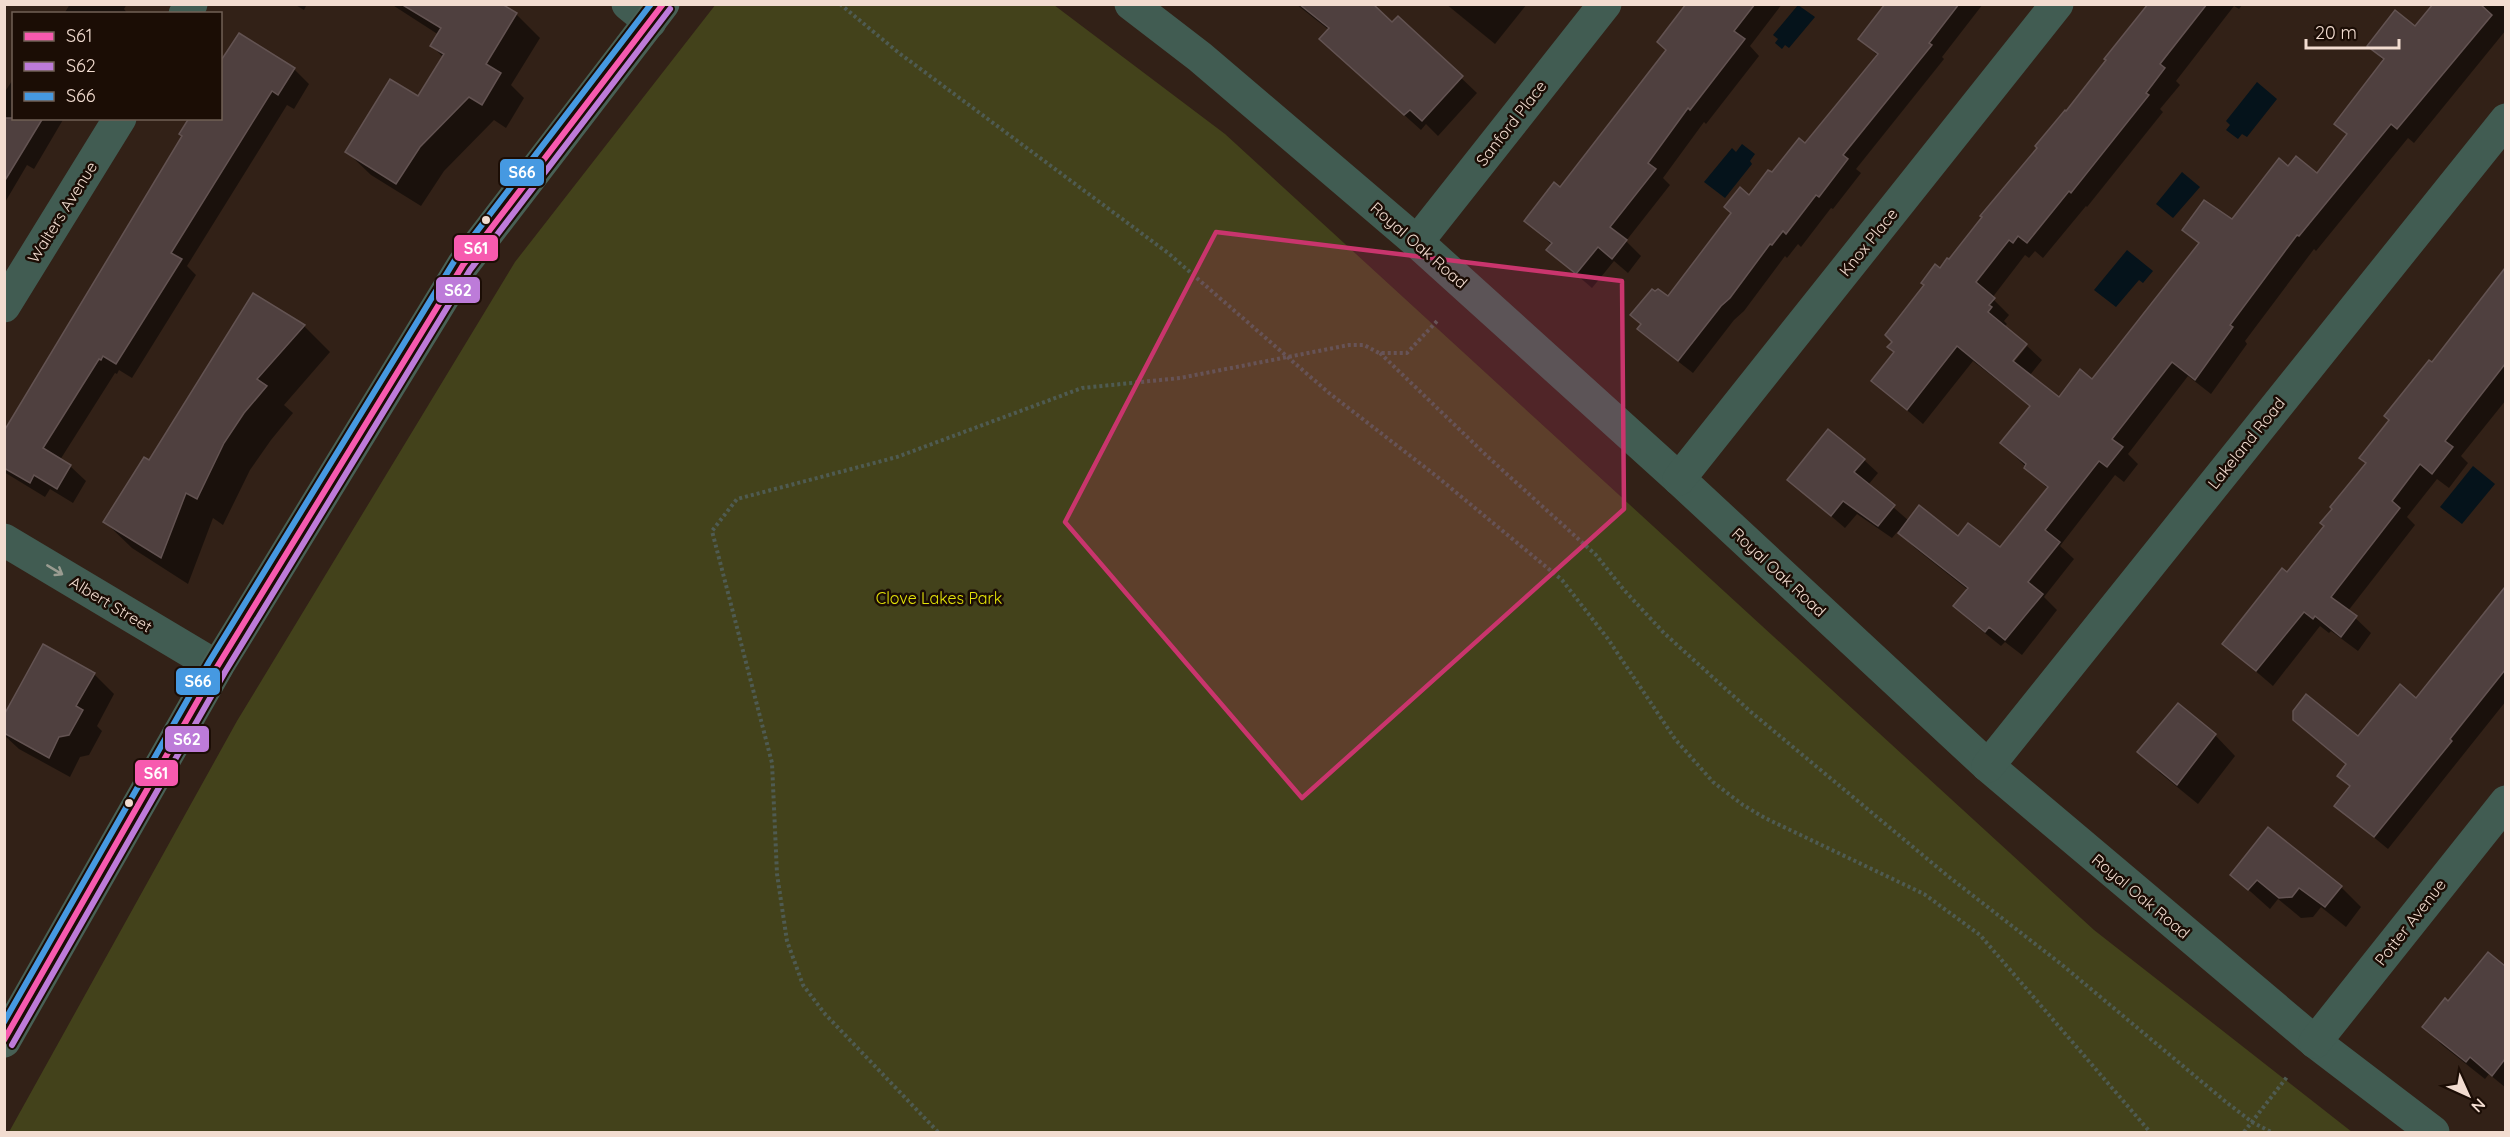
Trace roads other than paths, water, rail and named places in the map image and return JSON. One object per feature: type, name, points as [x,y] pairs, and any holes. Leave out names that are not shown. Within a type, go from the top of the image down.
[{"type":"main road","points":[[4,1041],[217,667],[463,265],[647,10]]},
{"type":"street","name":"Royal Oak Road","points":[[1131,4],[1200,57],[1417,242],[1678,479],[1988,766],[2315,1042],[2433,1132]]},
{"type":"street","name":"Sanford Place","points":[[1417,242],[1605,4]]},
{"type":"street","name":"Knox Place","points":[[1678,479],[2057,4]]},
{"type":"street","name":"Walters Avenue","points":[[4,306],[119,120]]},
{"type":"street","name":"Lakeland Road","points":[[1988,766],[2505,120]]},
{"type":"street","name":"Albert Street","points":[[4,540],[217,667]]},
{"type":"street","name":"Potter Avenue","points":[[2315,1042],[2505,802]]},
{"type":"park label","name":"Clove Lakes Park","points":[[939,598]]}]
